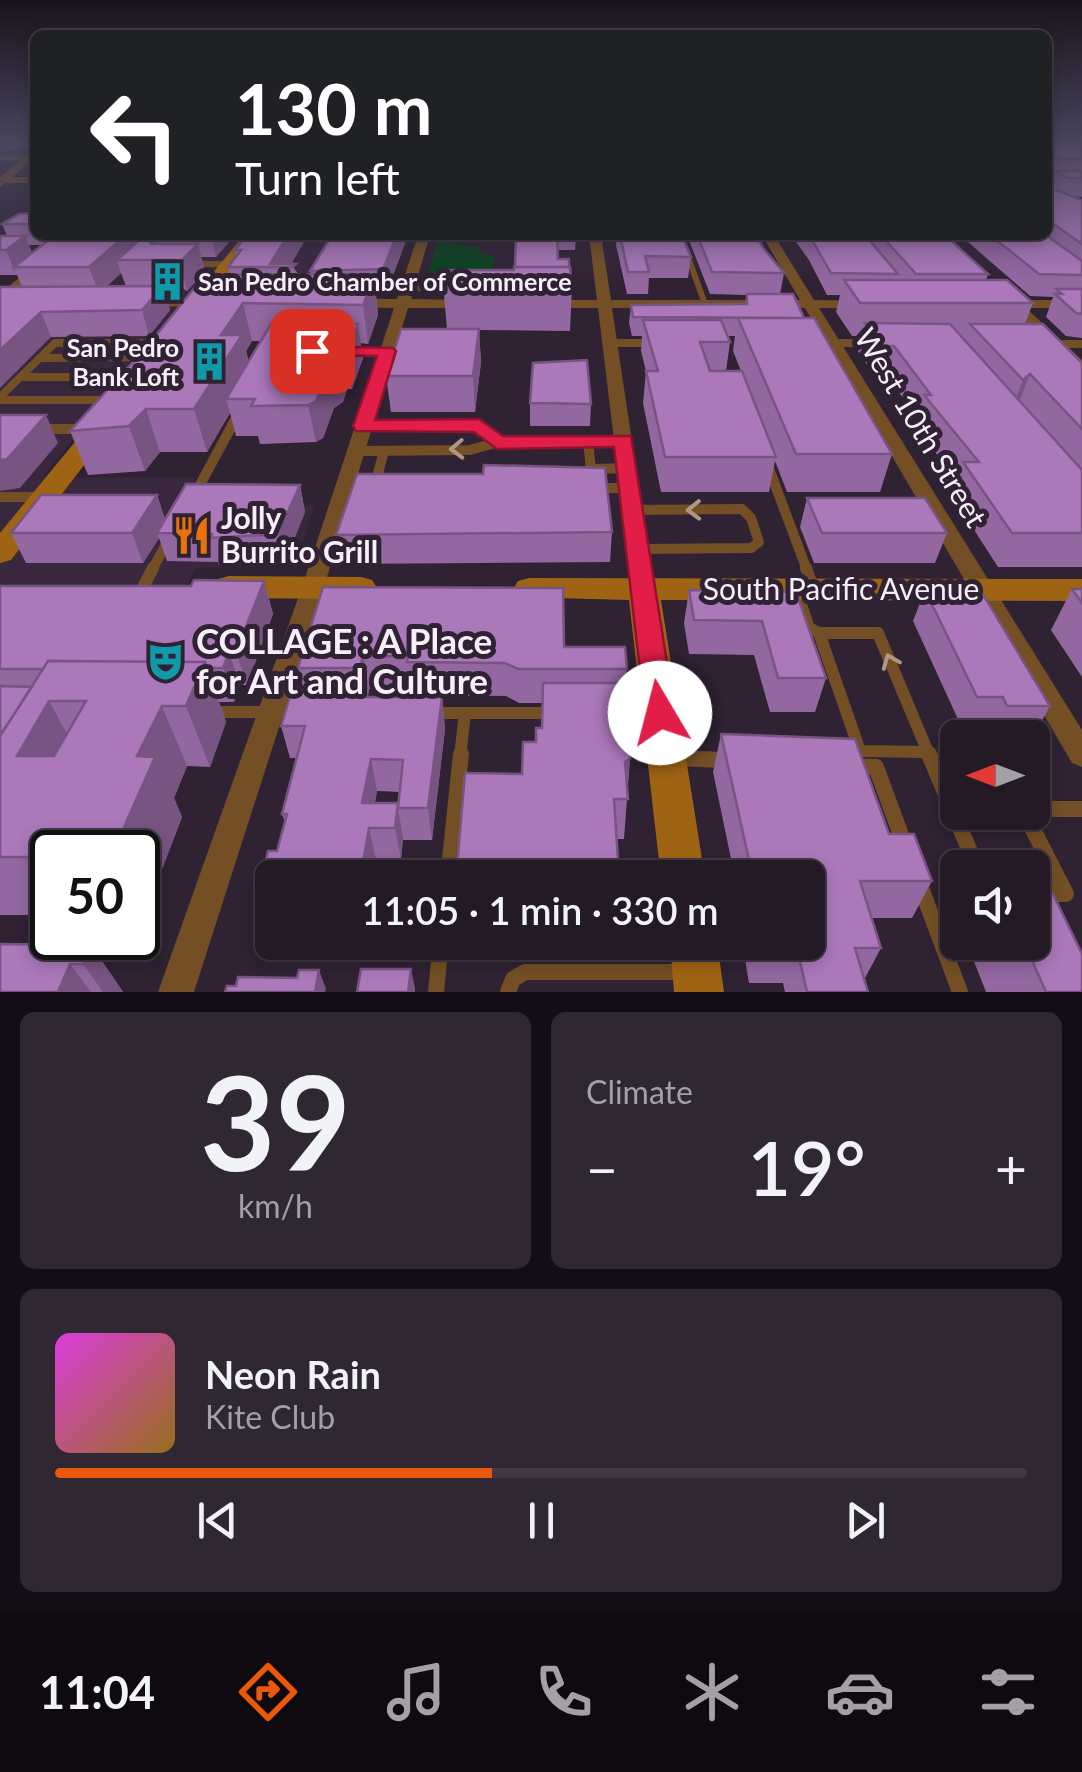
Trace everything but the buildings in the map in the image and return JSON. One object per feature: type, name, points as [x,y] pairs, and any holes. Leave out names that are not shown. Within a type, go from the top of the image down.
[{"type":"main road","points":[[0,553],[248,240]]},
{"type":"main road","points":[[108,586],[392,588]]},
{"type":"main road","name":"South Pacific Avenue","points":[[491,588],[1082,590]]},
{"type":"main road","points":[[643,589],[680,860]]},
{"type":"street","points":[[6,302],[76,240]]},
{"type":"street","points":[[176,992],[312,587],[422,240]]},
{"type":"street","points":[[596,240],[643,589]]},
{"type":"street","name":"West 10th Street","points":[[771,240],[810,304],[824,343],[1082,755]]},
{"type":"street","points":[[40,253],[60,253]]},
{"type":"street","points":[[342,304],[404,296],[481,304]]},
{"type":"street","points":[[124,298],[199,300]]},
{"type":"street","points":[[998,298],[1013,304],[1082,368]]},
{"type":"street","points":[[534,304],[889,304]]},
{"type":"street","points":[[1013,304],[1082,304]]},
{"type":"lane","points":[[682,240],[705,304]]},
{"type":"lane","points":[[177,264],[230,264]]},
{"type":"lane","points":[[404,296],[464,289]]},
{"type":"lane","points":[[611,342],[666,343]]},
{"type":"lane","points":[[0,398],[55,343],[161,350]]},
{"type":"lane","points":[[824,343],[890,343]]},
{"type":"lane","points":[[1038,344],[1082,344]]},
{"type":"lane","points":[[41,358],[161,350]]},
{"type":"lane","points":[[331,351],[387,351]]},
{"type":"lane","points":[[20,377],[140,376]]},
{"type":"lane","points":[[0,398],[122,400]]},
{"type":"lane","points":[[189,504],[240,413]]},
{"type":"lane","points":[[364,426],[479,426],[497,442]]},
{"type":"lane","points":[[20,429],[99,429]]},
{"type":"lane","points":[[356,451],[470,450],[497,442],[624,440]]},
{"type":"lane","points":[[588,441],[591,469]]},
{"type":"lane","points":[[377,478],[384,450]]},
{"type":"lane","points":[[766,462],[785,513],[805,590],[809,628],[819,632],[878,633],[940,778]]},
{"type":"lane","points":[[573,469],[627,468]]},
{"type":"lane","points":[[347,478],[396,477]]},
{"type":"lane","points":[[590,488],[631,499],[742,509],[751,518],[759,542],[751,548],[638,550]]},
{"type":"lane","points":[[0,498],[45,498]]},
{"type":"lane","points":[[785,513],[805,513]]},
{"type":"lane","points":[[143,586],[180,521]]},
{"type":"lane","points":[[819,632],[860,751],[927,752]]},
{"type":"lane","points":[[198,712],[309,712]]},
{"type":"lane","points":[[406,713],[562,713]]},
{"type":"lane","points":[[450,860],[465,713]]},
{"type":"lane","points":[[602,713],[660,713]]},
{"type":"lane","points":[[666,758],[742,761]]},
{"type":"lane","points":[[838,765],[876,766],[960,992]]},
{"type":"lane","points":[[1050,809],[1082,809]]},
{"type":"lane","points":[[1050,863],[1066,894],[1050,894]]},
{"type":"lane","points":[[436,992],[440,960]]},
{"type":"lane","points":[[508,992],[514,979],[525,972],[696,969]]},
{"type":"shaded area","points":[[88,240],[330,240],[296,299],[186,299],[42,478],[194,477],[202,507],[314,505],[296,566],[196,568],[121,717],[0,720],[0,308]]},
{"type":"green space","points":[[438,241],[479,247],[479,251],[494,257],[492,274],[445,282],[428,273]]},
{"type":"place","name":"San Pedro Chamber of Commerce","points":[[168,282]]},
{"type":"place","name":"San Pedro Bank Loft","points":[[209,362]]},
{"type":"place","name":"Jolly Burrito Grill","points":[[191,536]]},
{"type":"place","name":"COLLAGE : A Place for Art and Culture","points":[[166,662]]},
{"type":"route","points":[[312,351],[387,351],[364,426],[479,426],[497,442],[624,440],[660,713]]}]
